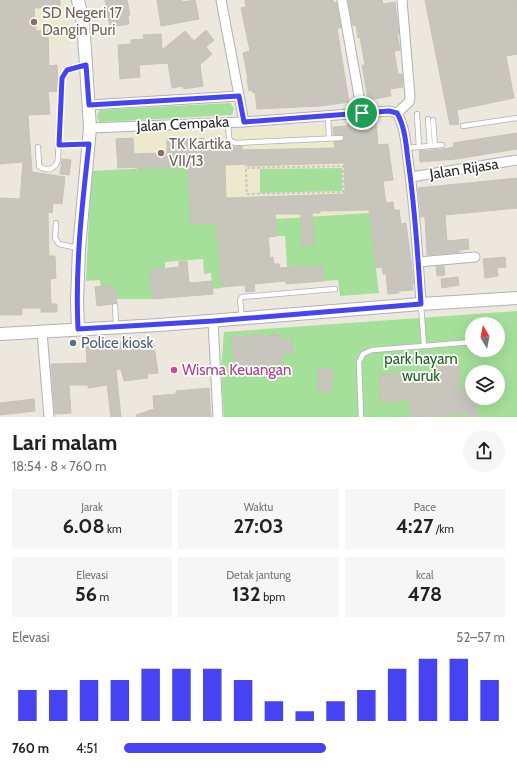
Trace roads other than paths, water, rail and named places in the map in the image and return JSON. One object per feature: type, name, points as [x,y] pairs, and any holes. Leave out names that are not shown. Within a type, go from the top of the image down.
[{"type":"main road","points":[[78,0],[86,65],[90,128],[79,248],[77,301],[78,329]]},
{"type":"main road","points":[[0,334],[116,328],[517,298]]},
{"type":"street","points":[[221,0],[244,122]]},
{"type":"street","points":[[342,0],[362,113]]},
{"type":"street","points":[[402,0],[410,96],[409,102],[397,113],[401,119],[404,130],[410,176],[421,304]]},
{"type":"street","points":[[89,105],[239,96]]},
{"type":"street","name":"Jalan Cempaka","points":[[90,128],[244,122],[389,111],[397,113]]},
{"type":"street","name":"Jalan Rijasa","points":[[410,176],[517,160]]},
{"type":"street","points":[[418,262],[475,257]]},
{"type":"street","points":[[213,321],[218,417]]},
{"type":"street","points":[[42,332],[49,417]]},
{"type":"lane","points":[[38,147],[38,164],[42,168],[52,169],[58,163],[62,78],[67,70],[86,65]]},
{"type":"lane","points":[[416,114],[419,147]]},
{"type":"lane","points":[[328,116],[329,138]]},
{"type":"lane","points":[[463,126],[517,118]]},
{"type":"lane","points":[[430,119],[433,146]]},
{"type":"lane","points":[[228,122],[230,140],[235,143],[342,138]]},
{"type":"lane","points":[[59,145],[89,144]]},
{"type":"lane","points":[[406,148],[442,145]]},
{"type":"lane","points":[[56,223],[55,238],[59,244],[79,248]]},
{"type":"lane","points":[[242,319],[240,300],[242,297],[335,289]]},
{"type":"lane","points":[[421,304],[424,346]]},
{"type":"lane","points":[[115,306],[116,328]]},
{"type":"lane","points":[[361,417],[359,362],[363,354],[372,350],[465,343]]},
{"type":"place","name":"SD Negeri 17 Dangin Puri","points":[[34,22]]},
{"type":"place","name":"TK Kartika VII/13","points":[[161,153]]},
{"type":"place","name":"Police kiosk","points":[[73,343]]},
{"type":"place","name":"Wisma Keuangan","points":[[174,370]]},
{"type":"park label","name":"park hayam wuruk","points":[[421,368]]}]
